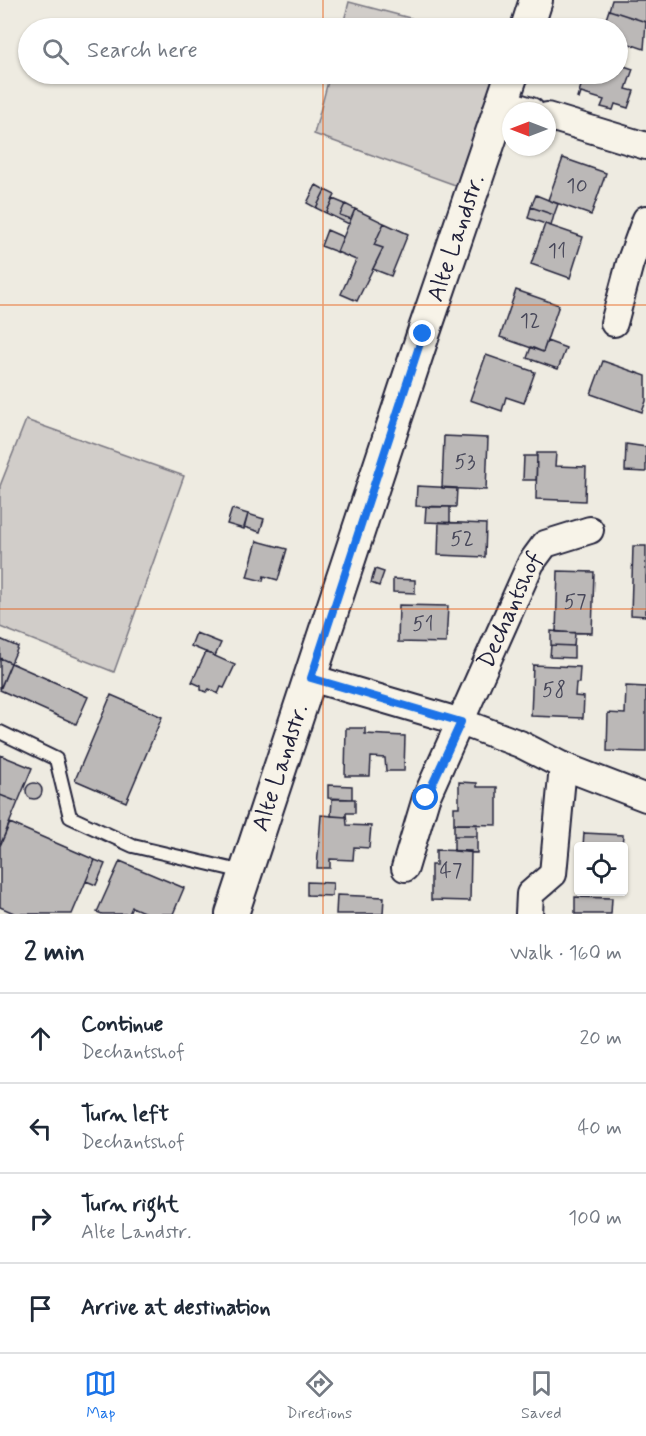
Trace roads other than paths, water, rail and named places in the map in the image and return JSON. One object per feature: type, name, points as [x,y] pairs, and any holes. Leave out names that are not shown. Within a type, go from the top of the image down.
[{"type":"street","points":[[530,18],[536,0]]},
{"type":"street","name":"Alte Landstr.","points":[[232,914],[423,334],[515,96]]},
{"type":"street","points":[[556,119],[646,146]]},
{"type":"street","points":[[614,323],[630,263],[646,219]]},
{"type":"street","name":"Dechantshof","points":[[405,868],[426,798],[531,563],[544,544],[590,530]]},
{"type":"street","points":[[311,678],[461,722],[520,744],[563,766],[646,798]]},
{"type":"street","points":[[529,914],[530,894],[553,874],[563,766]]},
{"type":"lane","points":[[0,732],[56,759],[70,817],[134,846],[246,872]]}]
